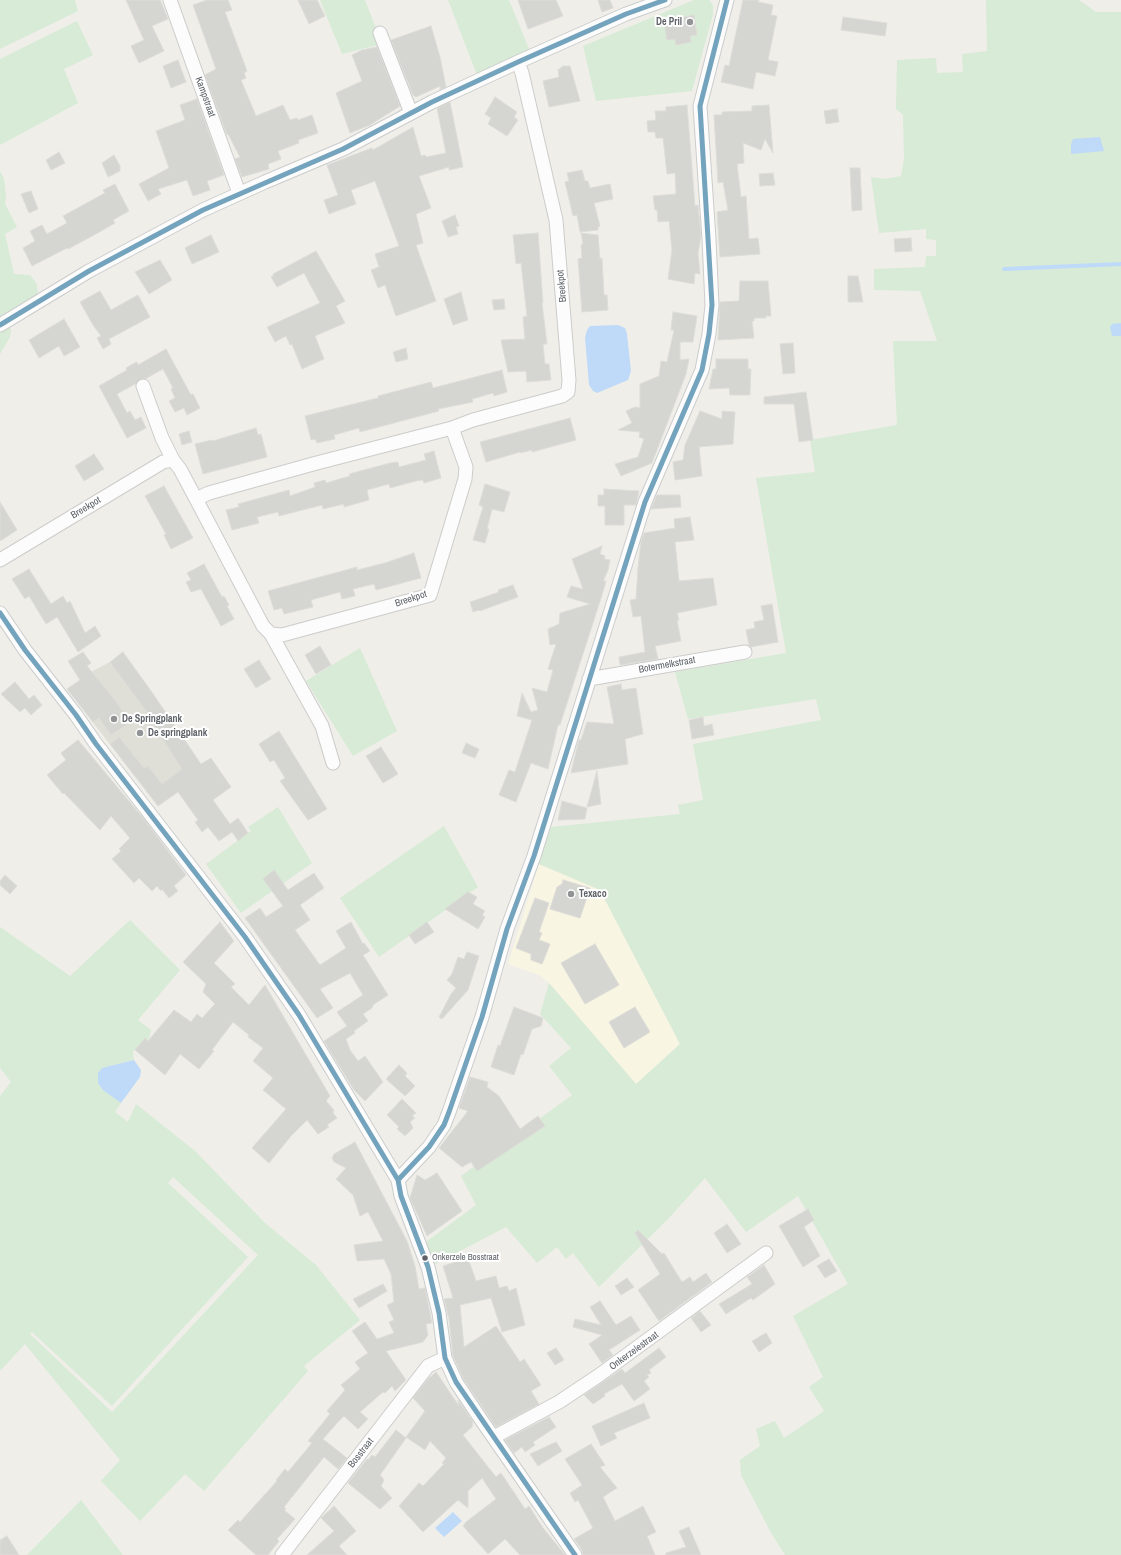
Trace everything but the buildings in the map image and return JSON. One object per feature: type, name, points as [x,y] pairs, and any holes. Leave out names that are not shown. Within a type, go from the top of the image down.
[{"type":"street","name":"Kampstraat","points":[[170,0],[239,193]]},
{"type":"street","points":[[0,325],[89,271],[162,231],[239,193],[342,149],[411,113],[518,62],[626,14],[665,0]]},
{"type":"street","points":[[398,1180],[429,1147],[444,1125],[449,1112],[482,1018],[507,929],[534,856],[645,502],[702,370],[709,334],[712,305],[700,106],[727,0]]},
{"type":"street","points":[[380,33],[411,113]]},
{"type":"street","name":"Breekpot","points":[[196,499],[209,493],[313,464],[452,428],[473,420],[562,396],[568,392],[569,380],[556,220],[522,73],[518,62]]},
{"type":"street","points":[[143,386],[162,438],[173,460],[180,469],[263,626],[271,634],[322,726],[333,762]]},
{"type":"street","name":"Breekpot","points":[[271,634],[282,635],[430,595],[465,479],[466,467],[452,428]]},
{"type":"street","name":"Breekpot","points":[[0,560],[163,462],[173,460]]},
{"type":"street","points":[[0,613],[96,744],[134,792],[266,968],[298,1015],[398,1180],[400,1196],[428,1267],[439,1313],[445,1358],[461,1390],[575,1555]]},
{"type":"street","name":"Botermelkstraat","points":[[589,679],[745,652]]},
{"type":"street","name":"Onkerzelestraat","points":[[494,1437],[559,1402],[585,1385],[646,1342],[766,1253]]},
{"type":"street","name":"Bosstraat","points":[[282,1555],[428,1366],[445,1358]]},
{"type":"shaded area","name":"De springplank","points":[[123,652],[206,771],[158,806],[67,689]]},
{"type":"shaded area","points":[[539,864],[600,890],[680,1044],[637,1085],[549,983],[541,976],[508,964]]},
{"type":"green space","points":[[0,0],[75,0],[78,11],[0,49]]},
{"type":"green space","points":[[320,0],[365,0],[382,44],[342,54]]},
{"type":"green space","points":[[448,0],[509,0],[529,49],[477,75]]},
{"type":"green space","points":[[694,0],[709,0],[713,5],[713,14],[692,91],[596,101],[583,46]]},
{"type":"green space","points":[[986,0],[1079,0],[1096,12],[1121,12],[1121,1555],[785,1555],[770,1531],[741,1475],[740,1460],[760,1446],[756,1429],[775,1421],[784,1438],[824,1411],[809,1387],[823,1377],[793,1316],[848,1284],[798,1196],[746,1232],[705,1178],[668,1219],[599,1287],[573,1253],[566,1259],[557,1247],[537,1263],[506,1227],[433,1265],[426,1242],[476,1205],[461,1176],[572,1095],[549,1066],[571,1048],[540,1014],[549,983],[636,1084],[680,1044],[600,890],[539,864],[551,827],[680,814],[678,805],[703,800],[693,744],[821,720],[816,699],[688,719],[675,672],[786,653],[756,478],[815,472],[810,440],[897,425],[893,341],[937,341],[920,291],[874,290],[874,269],[925,267],[926,256],[936,256],[936,240],[926,239],[926,229],[879,233],[871,177],[885,179],[901,176],[904,159],[903,115],[896,109],[897,60],[936,58],[937,73],[963,72],[962,54],[987,51]]},
{"type":"green space","points":[[77,21],[93,55],[64,69],[78,103],[0,145],[0,59]]},
{"type":"green space","points":[[0,171],[4,179],[6,196],[5,204],[17,227],[5,234],[14,274],[30,275],[37,284],[38,296],[6,317],[11,330],[10,337],[0,354]]},
{"type":"green space","points":[[360,648],[397,731],[353,756],[306,681]]},
{"type":"green space","points":[[278,807],[312,863],[241,913],[206,864],[251,831],[248,827]]},
{"type":"green space","points":[[444,826],[478,887],[379,957],[340,898]]},
{"type":"green space","points":[[130,920],[180,970],[138,1020],[151,1030],[148,1043],[133,1051],[134,1060],[102,1068],[98,1083],[103,1090],[121,1103],[115,1112],[128,1122],[136,1104],[195,1151],[265,1223],[316,1265],[360,1320],[304,1366],[308,1371],[204,1491],[185,1474],[140,1521],[101,1481],[120,1460],[25,1344],[0,1371],[0,1096],[11,1082],[0,1068],[0,927],[70,976]],"holes":[[[173,1177],[258,1255],[112,1412],[30,1334],[32,1332],[112,1406],[248,1257],[168,1183]]]},
{"type":"green space","points":[[81,1500],[123,1555],[27,1555]]},
{"type":"water","points":[[1100,137],[1104,151],[1071,154],[1071,144],[1073,139]]},
{"type":"water","points":[[1121,323],[1121,336],[1112,336],[1110,327],[1112,324]]},
{"type":"water","points":[[618,325],[625,328],[627,334],[631,371],[628,380],[597,393],[593,391],[589,385],[585,338],[587,330],[590,326]]},
{"type":"water","points":[[134,1060],[141,1070],[140,1077],[121,1103],[103,1090],[98,1083],[98,1073],[102,1068]]},
{"type":"water","points":[[453,1512],[462,1521],[444,1537],[435,1528]]},
{"type":"waterway","points":[[1004,269],[1121,264]]},
{"type":"transit line","points":[[0,325],[89,271],[203,210],[343,149],[432,102],[518,62],[626,14],[665,0]]},
{"type":"transit line","points":[[398,1180],[429,1147],[444,1125],[449,1112],[482,1017],[507,929],[534,856],[645,502],[702,370],[709,334],[712,305],[700,106],[727,0]]},
{"type":"transit line","points":[[0,613],[25,650],[76,715],[96,744],[245,937],[299,1015],[398,1180],[401,1196],[428,1267],[439,1313],[445,1358],[456,1382],[575,1555]]},
{"type":"place","name":"De Pril","points":[[690,22]]},
{"type":"place","name":"De Springplank","points":[[114,719]]},
{"type":"place","name":"De springplank","points":[[140,733]]},
{"type":"place","name":"Texaco","points":[[571,894]]},
{"type":"place","name":"Onkerzele Bosstraat","points":[[425,1258]]}]
